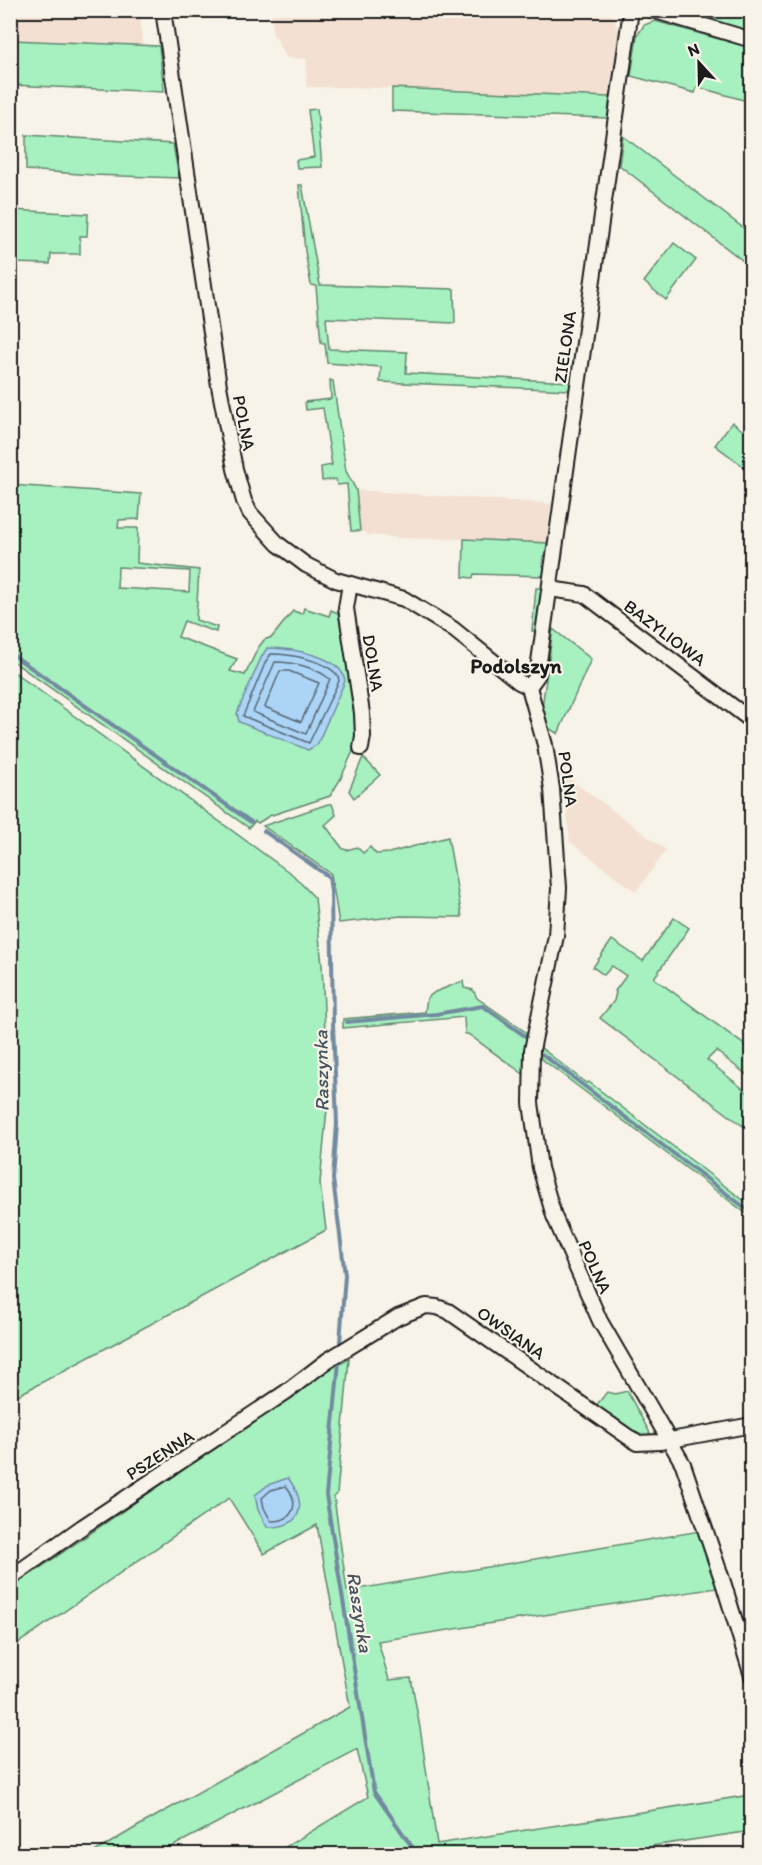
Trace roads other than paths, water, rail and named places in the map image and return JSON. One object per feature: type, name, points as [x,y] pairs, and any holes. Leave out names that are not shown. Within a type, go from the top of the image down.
[{"type":"street","name":"POLNA","points":[[163,10],[219,386],[234,465],[244,501],[256,520],[278,544],[306,564],[336,580],[404,599],[453,629],[519,682],[529,687],[544,745],[552,789],[559,888],[556,936],[532,1050],[531,1103],[535,1146],[554,1216],[581,1281],[606,1332],[678,1453],[691,1485],[752,1676]]},
{"type":"street","name":"ZIELONA","points":[[529,687],[537,676],[631,10]]},
{"type":"street","points":[[652,10],[752,40]]},
{"type":"street","name":"DOLNA","points":[[350,584],[346,608],[362,713],[361,748]]},
{"type":"street","name":"BAZYLIOWA","points":[[550,589],[584,594],[752,721]]},
{"type":"street","name":"OWSIANA","points":[[328,1360],[398,1317],[426,1306],[437,1307],[448,1311],[630,1440],[641,1444],[752,1425]]},
{"type":"street","name":"PSZENNA","points":[[10,1578],[82,1527],[286,1392],[328,1360]]},
{"type":"water","points":[[267,648],[313,655],[325,659],[342,672],[345,681],[317,745],[308,750],[239,722],[237,713]]},
{"type":"water","points":[[288,1478],[298,1496],[299,1505],[295,1519],[279,1526],[267,1527],[258,1510],[255,1495],[268,1485]]},
{"type":"waterway","name":"Raszynka","points":[[10,653],[251,822]]},
{"type":"waterway","name":"Raszynka","points":[[264,831],[329,877],[337,1124],[333,1179],[345,1275],[340,1342]]},
{"type":"waterway","points":[[347,1022],[436,1014],[483,1006],[525,1036]]},
{"type":"waterway","points":[[542,1054],[752,1213]]},
{"type":"waterway","name":"Raszynka","points":[[339,1362],[326,1495],[374,1792],[417,1854]]},
{"type":"district","name":"Podolszyn","points":[[516,666]]}]
